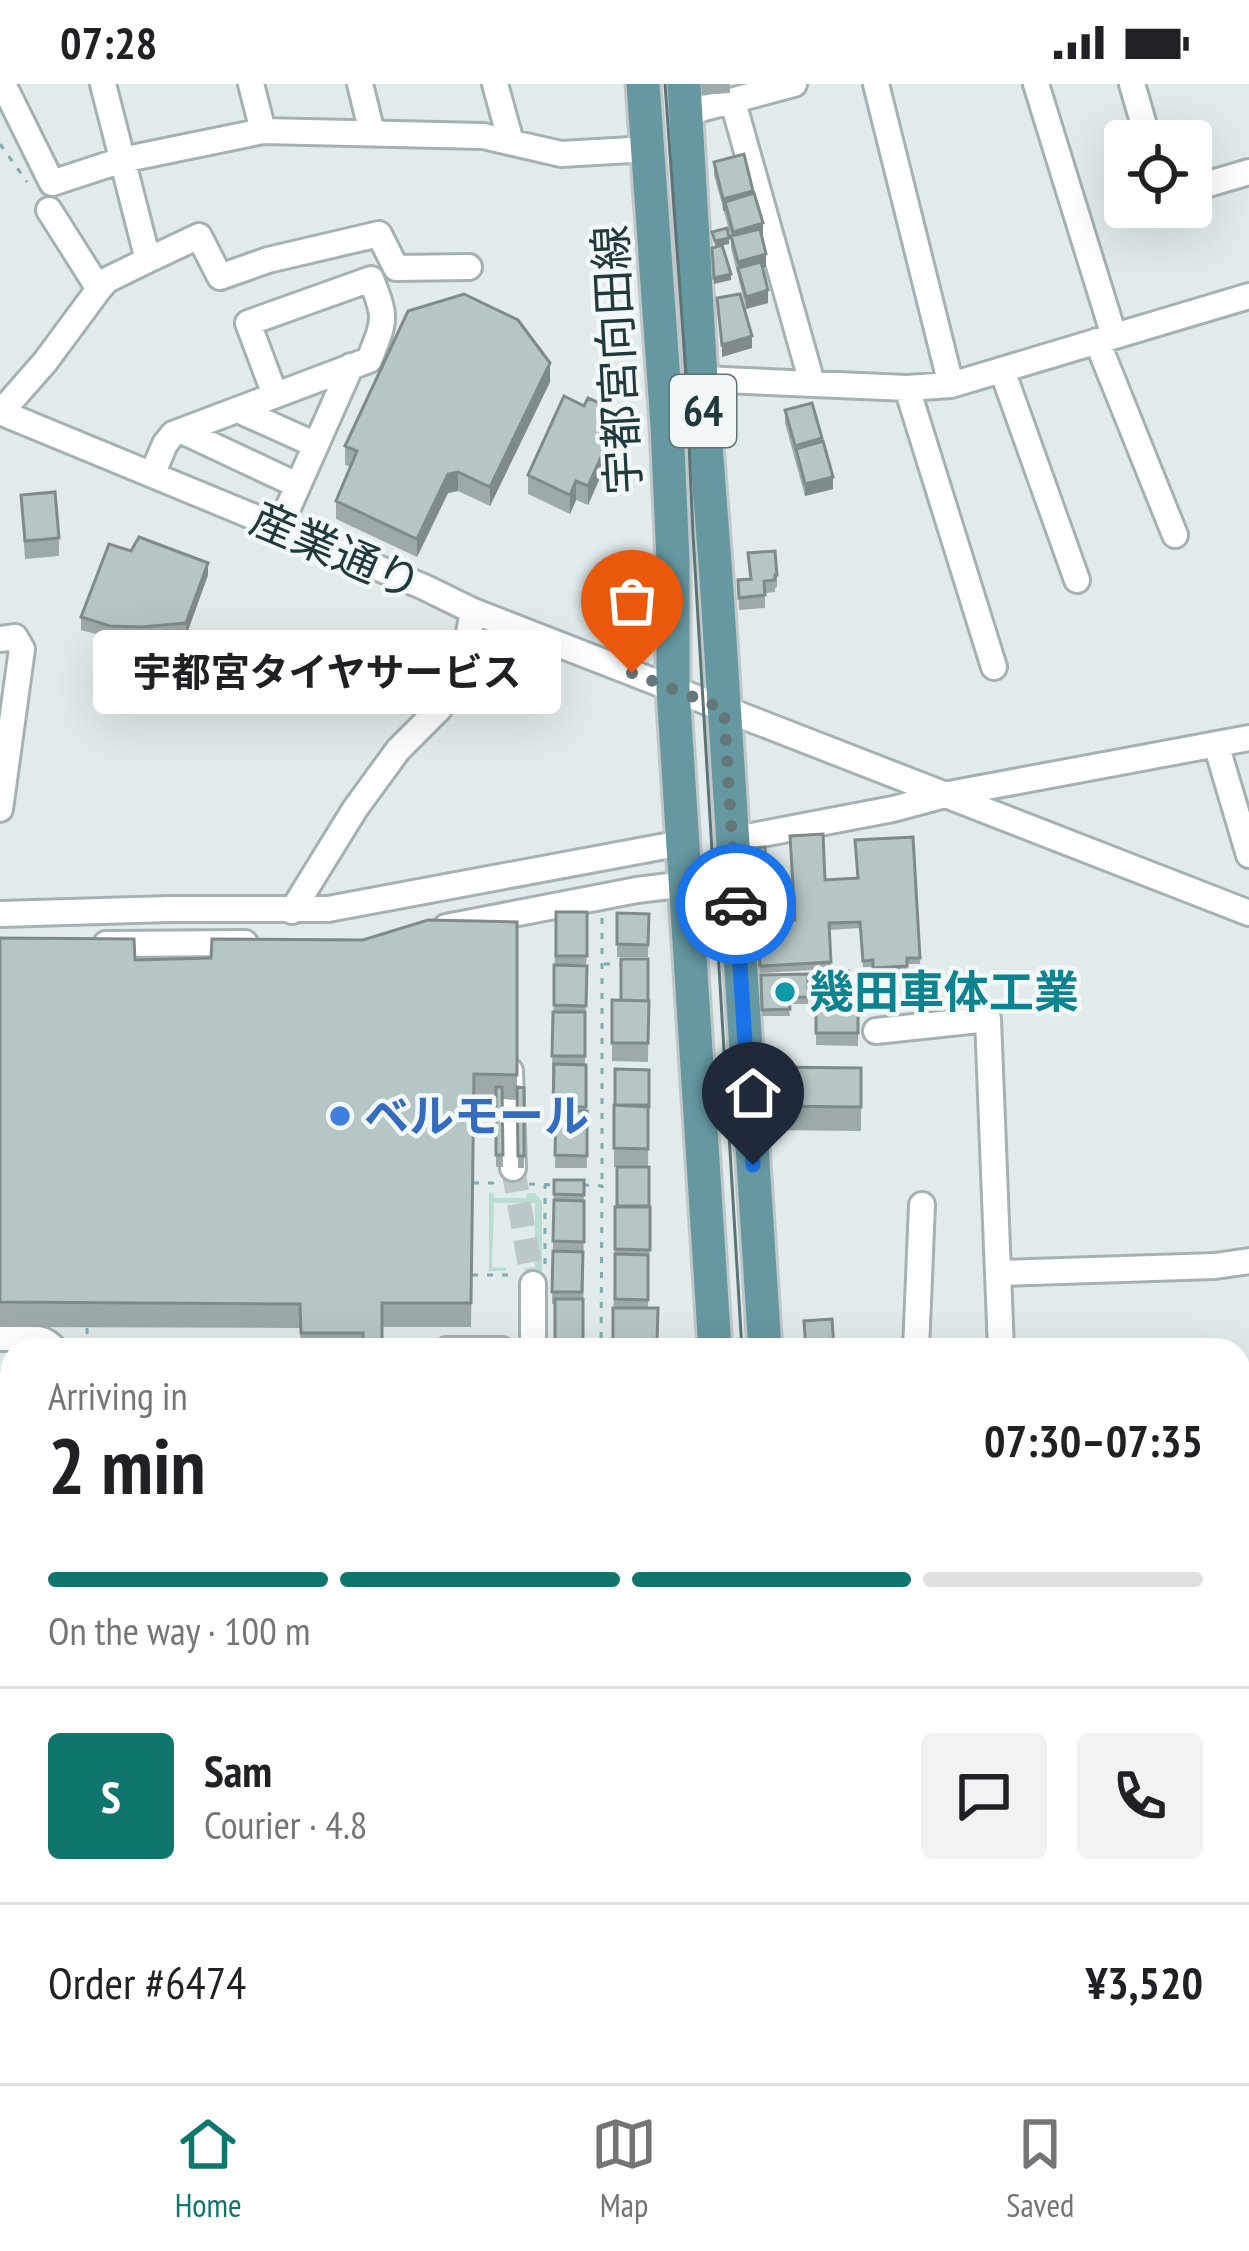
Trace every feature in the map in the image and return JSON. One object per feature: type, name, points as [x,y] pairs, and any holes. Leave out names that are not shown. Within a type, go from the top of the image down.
[{"type":"main road","name":"宇都宮向田線","points":[[638,91],[649,149],[669,470],[673,689],[714,1338]]},
{"type":"main road","name":"宇都宮向田線","points":[[685,99],[764,1338]]},
{"type":"street","points":[[3,84],[52,183],[122,160],[263,131],[483,136],[561,154],[649,149]]},
{"type":"street","points":[[104,84],[148,260]]},
{"type":"street","points":[[251,84],[263,131]]},
{"type":"street","points":[[360,84],[372,133]]},
{"type":"street","points":[[495,84],[511,142]]},
{"type":"street","points":[[685,99],[734,102],[794,84]]},
{"type":"street","points":[[876,84],[951,385]]},
{"type":"street","points":[[1036,84],[1106,339],[1175,535]]},
{"type":"street","points":[[1132,84],[1142,120]]},
{"type":"street","points":[[734,102],[812,383]]},
{"type":"street","points":[[1212,183],[1249,172]]},
{"type":"street","points":[[49,210],[99,289]]},
{"type":"street","points":[[0,412],[107,280],[199,236],[220,277],[268,260],[379,234],[396,268],[469,267]]},
{"type":"street","points":[[152,475],[173,434],[369,360],[384,313],[371,279],[248,322],[275,395]]},
{"type":"street","points":[[700,379],[907,388],[951,385],[1249,296]]},
{"type":"street","points":[[280,526],[352,366]]},
{"type":"street","points":[[1002,370],[1077,580]]},
{"type":"street","points":[[907,388],[994,667]]},
{"type":"street","points":[[238,410],[316,445]]},
{"type":"street","name":"産業通り","points":[[0,412],[424,586],[473,611],[724,709]]},
{"type":"street","points":[[182,430],[297,485]]},
{"type":"street","points":[[292,911],[398,750],[439,710],[473,611]]},
{"type":"street","points":[[0,639],[15,637],[22,649],[1,800]]},
{"type":"street","points":[[724,709],[1249,914]]},
{"type":"street","points":[[731,840],[1249,738]]},
{"type":"street","points":[[1216,744],[1249,855]]},
{"type":"street","points":[[0,914],[328,909],[683,845]]},
{"type":"street","points":[[413,934],[686,884]]},
{"type":"street","points":[[86,944],[275,943]]},
{"type":"street","points":[[877,1031],[988,1019],[1001,1338]]},
{"type":"street","points":[[510,1056],[511,1178]]},
{"type":"street","points":[[916,1338],[922,1205]]},
{"type":"street","points":[[999,1273],[1249,1261]]},
{"type":"street","points":[[520,1280],[531,1338]]},
{"type":"street","points":[[0,1338],[39,1338]]},
{"type":"path","points":[[601,1338],[602,918]]},
{"type":"path","points":[[602,964],[625,964]]},
{"type":"path","points":[[473,1183],[511,1178],[564,1185]]},
{"type":"path","points":[[583,1185],[602,1186]]},
{"type":"path","points":[[472,1275],[520,1280]]},
{"type":"path","points":[[87,1327],[87,1338]]},
{"type":"green space","points":[[489,1193],[494,1198],[526,1198],[527,1193],[535,1193],[542,1202],[542,1271],[525,1271],[535,1267],[535,1203],[494,1203],[492,1267],[506,1271],[489,1271]]},
{"type":"building","points":[[744,154],[753,191],[723,199],[714,162]]},
{"type":"building","points":[[754,193],[763,223],[733,232],[725,202]]},
{"type":"building","points":[[727,228],[729,238],[715,241],[712,232]]},
{"type":"building","points":[[760,229],[766,254],[738,262],[731,236]]},
{"type":"building","points":[[722,245],[731,274],[714,278],[712,248]]},
{"type":"building","points":[[761,262],[768,290],[746,297],[738,268]]},
{"type":"building","points":[[464,294],[518,320],[550,363],[490,487],[458,472],[448,474],[417,539],[336,501],[357,451],[345,446],[408,311]]},
{"type":"building","points":[[740,294],[752,336],[722,345],[717,298]]},
{"type":"building","points":[[564,396],[584,406],[588,398],[611,408],[600,432],[610,437],[588,486],[576,481],[570,495],[528,475]]},
{"type":"building","points":[[812,403],[822,438],[795,446],[785,410]]},
{"type":"building","points":[[823,441],[833,477],[805,484],[796,449]]},
{"type":"building","points":[[55,492],[59,538],[25,541],[21,495]]},
{"type":"building","points":[[139,537],[208,563],[186,623],[110,626],[81,617],[109,544],[131,551]]},
{"type":"building","points":[[775,551],[777,575],[775,580],[764,581],[765,595],[739,598],[738,580],[751,579],[748,553]]},
{"type":"building","points":[[823,834],[825,880],[858,878],[855,840],[913,837],[920,958],[907,958],[907,966],[873,968],[873,960],[863,961],[860,922],[829,923],[831,962],[760,966],[753,848],[765,847],[769,922],[795,920],[790,836]]},
{"type":"building","points":[[556,912],[587,912],[587,956],[556,956]]},
{"type":"building","points":[[617,913],[649,914],[648,945],[617,944]]},
{"type":"building","name":"ベルモール","points":[[428,920],[517,922],[517,1075],[474,1074],[471,1303],[382,1303],[382,1338],[363,1338],[363,1333],[301,1333],[300,1304],[0,1302],[0,938],[134,939],[135,960],[211,958],[212,939],[363,940]]},
{"type":"building","points":[[621,959],[648,959],[648,1001],[621,1000]]},
{"type":"building","points":[[554,965],[587,966],[586,1006],[554,1005]]},
{"type":"building","points":[[819,971],[849,971],[849,1002],[819,1001]]},
{"type":"building","name":"幾田車体工業","points":[[808,974],[808,997],[789,998],[790,1009],[762,1010],[761,975]]},
{"type":"building","points":[[612,1000],[649,1001],[648,1043],[612,1043]]},
{"type":"building","points":[[816,1006],[858,1006],[858,1033],[816,1033]]},
{"type":"building","points":[[553,1012],[585,1012],[585,1056],[552,1056]]},
{"type":"building","points":[[554,1064],[586,1065],[586,1107],[553,1107]]},
{"type":"building","points":[[770,1067],[861,1068],[861,1107],[770,1106]]},
{"type":"building","points":[[615,1069],[649,1070],[649,1107],[615,1105]]},
{"type":"building","points":[[496,1087],[502,1087],[503,1155],[496,1155]]},
{"type":"building","points":[[517,1087],[524,1088],[524,1156],[518,1156]]},
{"type":"building","points":[[614,1105],[648,1105],[648,1149],[614,1148]]},
{"type":"building","points":[[556,1111],[587,1111],[587,1156],[555,1155]]},
{"type":"building","points":[[617,1167],[649,1167],[649,1206],[617,1206]]},
{"type":"building","points":[[554,1180],[584,1180],[584,1195],[554,1194]]},
{"type":"building","points":[[554,1200],[584,1201],[584,1242],[553,1241]]},
{"type":"building","points":[[615,1207],[650,1207],[650,1250],[615,1249]]},
{"type":"building","points":[[553,1251],[583,1252],[582,1292],[552,1292]]},
{"type":"building","points":[[615,1254],[648,1255],[648,1300],[615,1299]]},
{"type":"building","points":[[555,1299],[583,1299],[583,1338],[555,1338]]},
{"type":"building","points":[[613,1308],[658,1308],[657,1338],[613,1338]]},
{"type":"building","points":[[832,1319],[833,1338],[805,1338],[804,1321]]},
{"type":"tunnel","points":[[513,1168],[533,1284]]},
{"type":"tram line","points":[[665,84],[741,1338]]},
{"type":"way so far","points":[[632,673],[724,709],[736,904]]},
{"type":"place","name":"宇都宮タイヤサービス","points":[[632,673]]},
{"type":"place","name":"幾田車体工業","points":[[785,992]]},
{"type":"place","name":"ベルモール","points":[[340,1116]]},
{"type":"route","points":[[736,904],[753,1165]]}]
